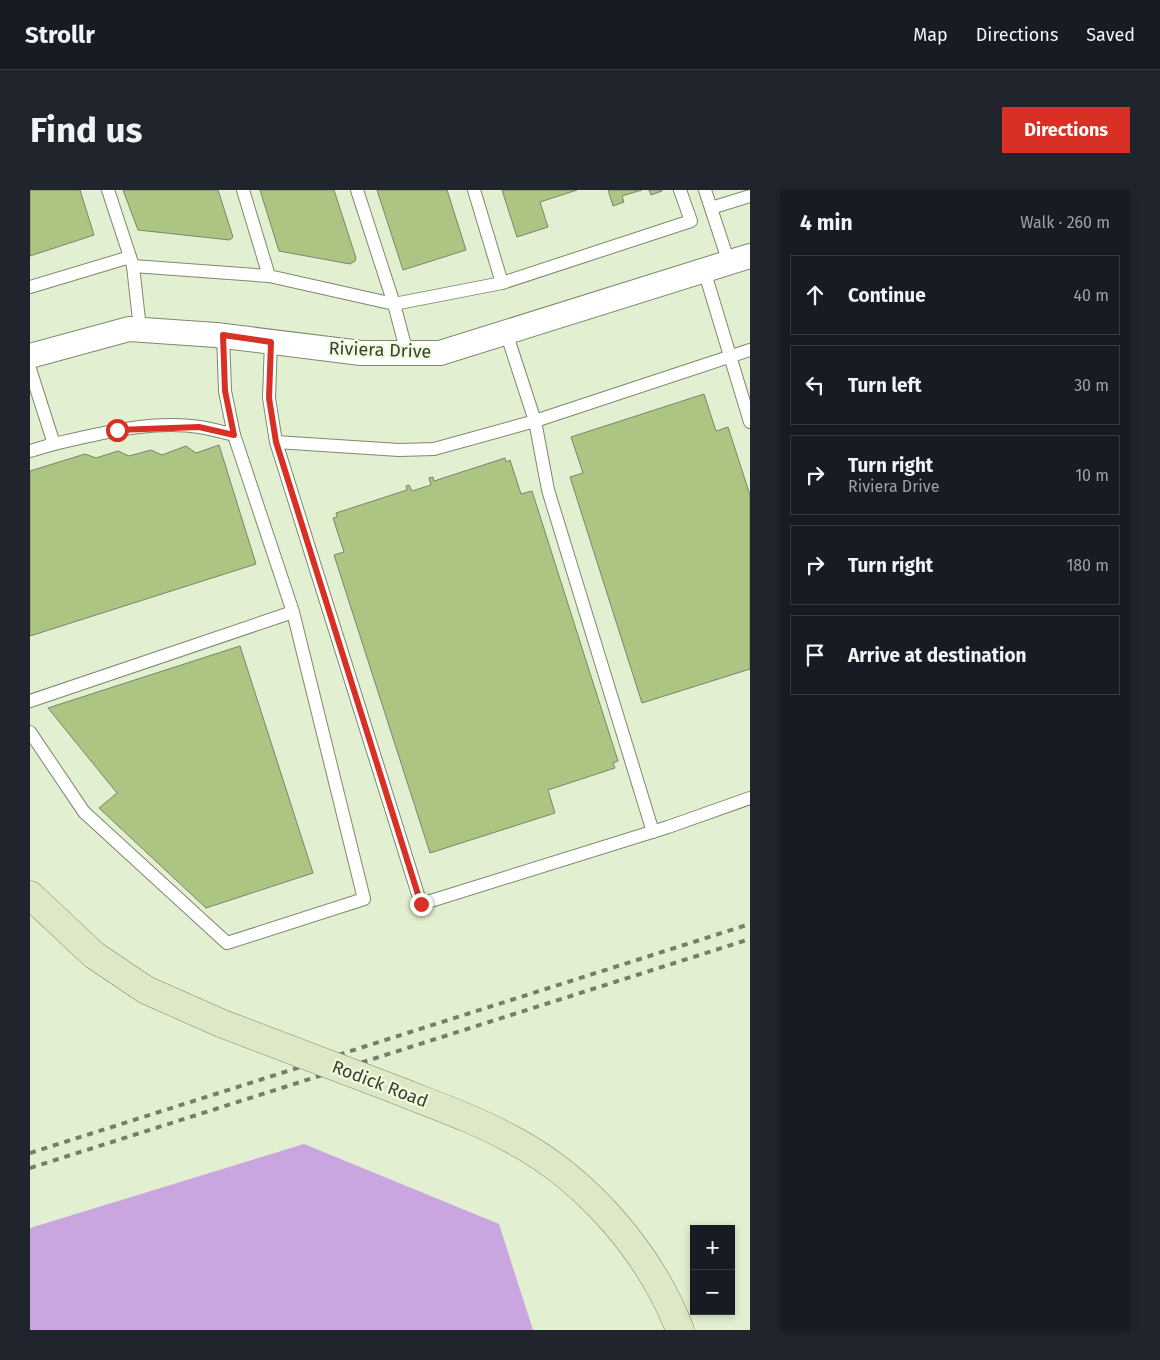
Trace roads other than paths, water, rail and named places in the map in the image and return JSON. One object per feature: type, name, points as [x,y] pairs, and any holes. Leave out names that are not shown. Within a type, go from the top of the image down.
[{"type":"street","name":"Riviera Drive","points":[[30,356],[129,328],[223,335],[362,353],[440,353],[739,259]]},
{"type":"street","name":"Rodick Road","points":[[30,895],[94,955],[146,990],[223,1024],[484,1125],[515,1141],[553,1166],[605,1211],[646,1266],[675,1316],[680,1330]]},
{"type":"lane","points":[[108,190],[131,262],[140,329]]},
{"type":"lane","points":[[243,190],[269,276]]},
{"type":"lane","points":[[357,190],[394,304],[407,353]]},
{"type":"lane","points":[[474,190],[502,283]]},
{"type":"lane","points":[[30,287],[131,262],[269,276],[394,304],[502,283],[691,222],[680,190]]},
{"type":"lane","points":[[706,190],[711,208],[739,259]]},
{"type":"lane","points":[[711,208],[750,196]]},
{"type":"lane","points":[[704,270],[750,422]]},
{"type":"lane","points":[[506,332],[535,421],[548,490],[653,832]]},
{"type":"lane","points":[[30,732],[84,812],[228,943],[364,899],[293,612],[234,435],[225,391],[223,335]]},
{"type":"lane","points":[[271,342],[269,398],[276,442],[421,904],[653,832],[750,798]]},
{"type":"lane","points":[[276,442],[383,449],[434,449],[535,421],[750,350]]},
{"type":"lane","points":[[30,369],[54,444]]},
{"type":"lane","points":[[30,451],[117,430],[155,427],[199,427],[234,435]]},
{"type":"lane","points":[[30,702],[293,612]]},
{"type":"railway","points":[[30,1153],[750,924]]},
{"type":"railway","points":[[30,1168],[750,939]]}]
